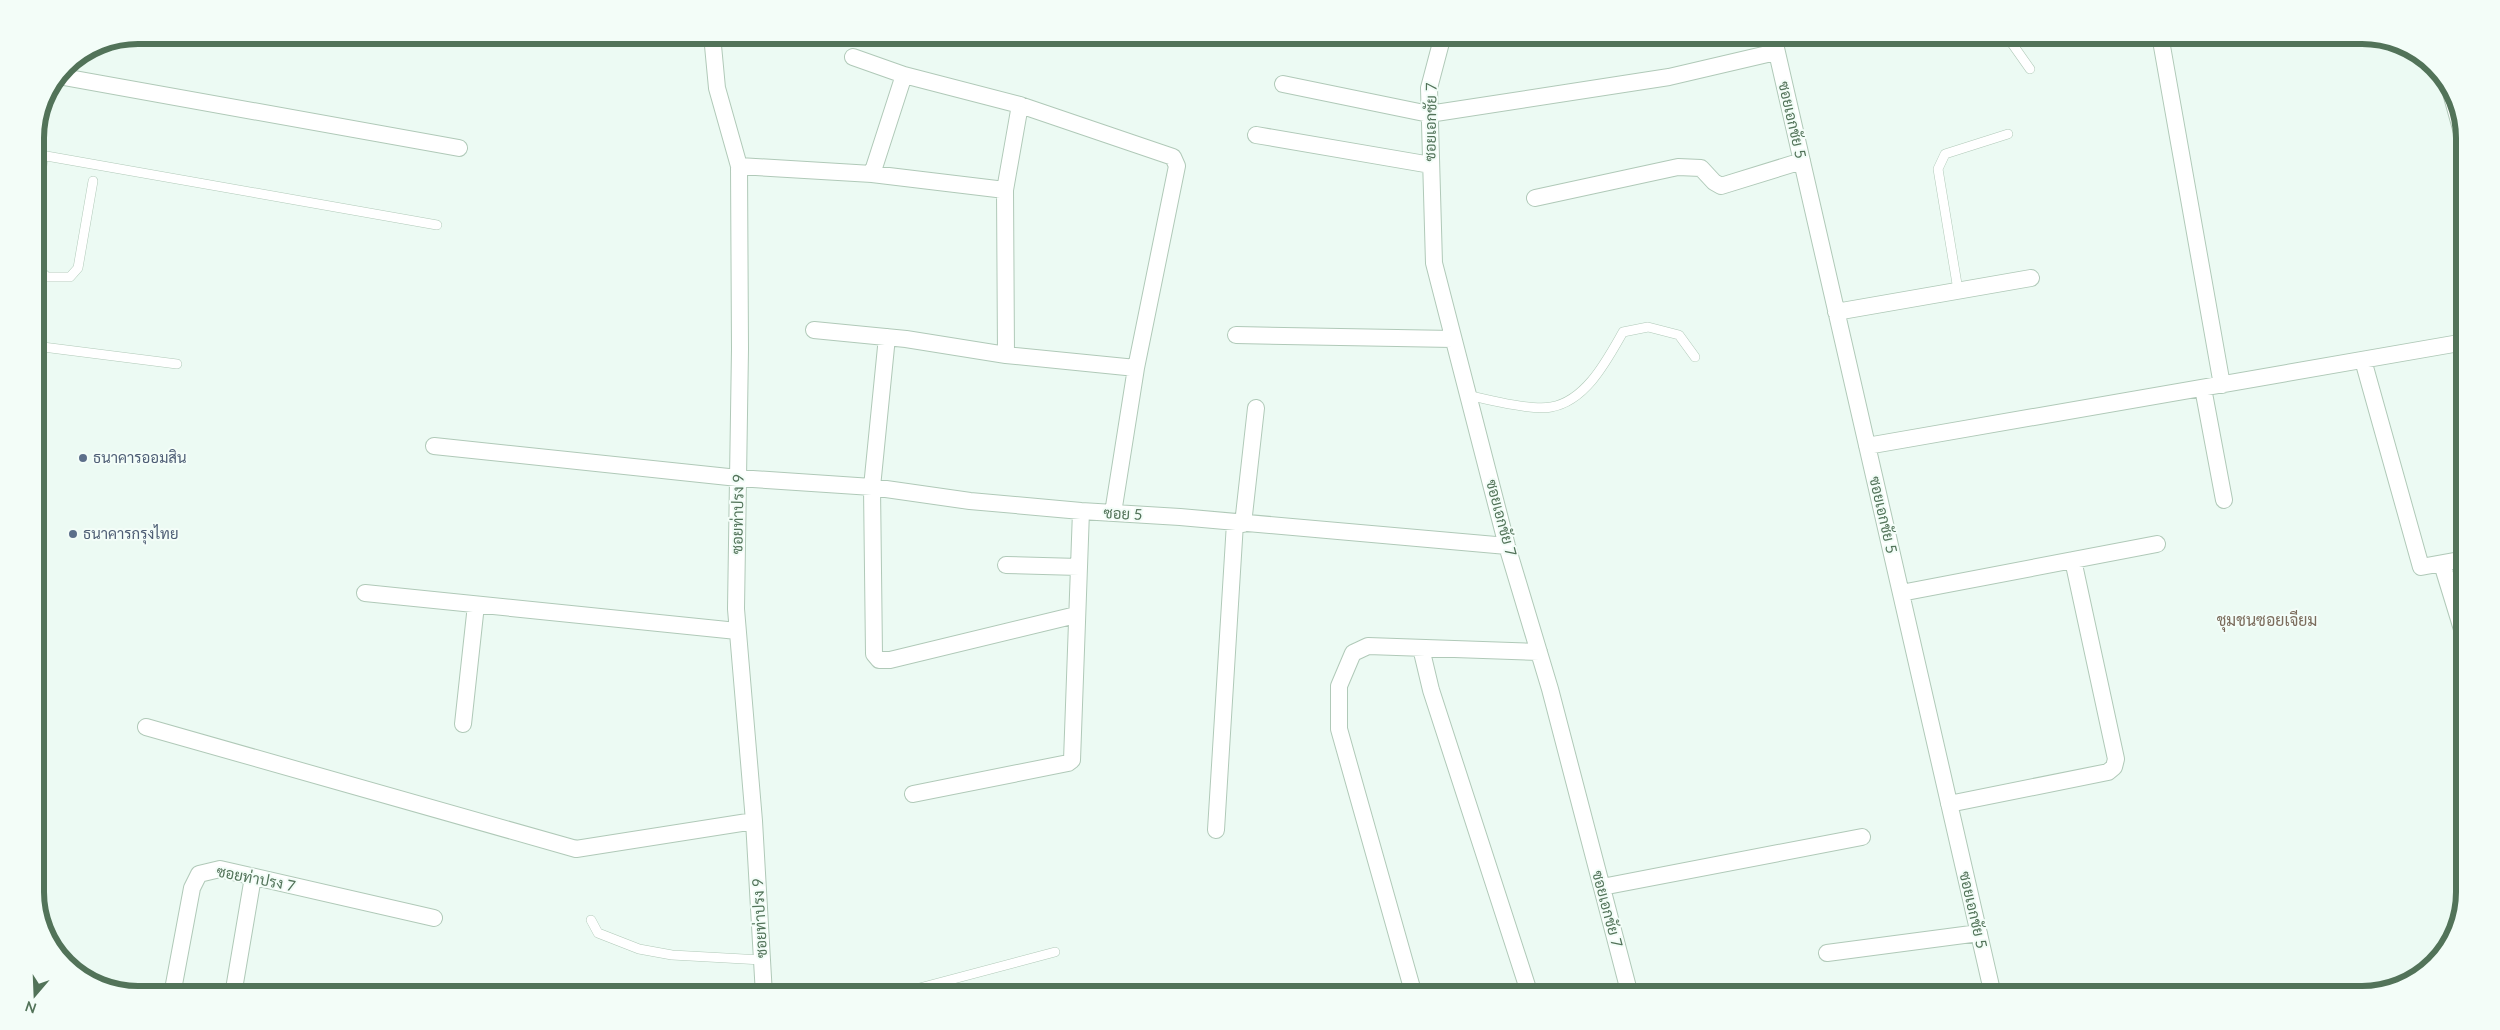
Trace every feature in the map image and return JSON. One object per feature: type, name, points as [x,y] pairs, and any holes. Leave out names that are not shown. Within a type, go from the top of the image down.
[{"type":"street","name":"ซอยท่าปรง 9","points":[[713,44],[717,88],[739,166],[737,631],[754,821],[763,986]]},
{"type":"street","name":"ซอยเอกชัย 7","points":[[1440,44],[1428,88],[1434,263],[1507,546],[1539,652],[1628,986]]},
{"type":"street","name":"ซอยเอกชัย 5","points":[[1775,44],[1991,986]]},
{"type":"street","points":[[2162,44],[2222,385]]},
{"type":"street","points":[[1282,84],[1429,114],[1669,77],[1776,52]]},
{"type":"street","points":[[853,56],[904,75],[1020,105],[1173,157],[1176,161],[1177,166],[1136,368],[1113,513]]},
{"type":"street","points":[[872,174],[904,75]]},
{"type":"street","points":[[66,77],[459,148]]},
{"type":"street","points":[[1006,355],[1005,190],[1020,105]]},
{"type":"street","points":[[1256,135],[1431,165]]},
{"type":"street","points":[[1535,198],[1678,167],[1702,168],[1714,182],[1721,186],[1802,161]]},
{"type":"street","points":[[739,166],[872,174],[1005,190]]},
{"type":"street","points":[[1836,312],[2031,278]]},
{"type":"street","points":[[814,330],[887,337],[1006,355],[1136,368]]},
{"type":"street","points":[[1236,336],[1453,339]]},
{"type":"street","points":[[887,337],[872,487],[874,654],[879,660],[890,660],[1076,615]]},
{"type":"street","points":[[1867,446],[2456,344]]},
{"type":"street","points":[[2363,360],[2417,559],[2421,567],[2456,561]]},
{"type":"street","points":[[2203,388],[2224,500]]},
{"type":"street","points":[[1216,830],[1239,524],[1256,408]]},
{"type":"street","name":"ซอย 5","points":[[434,446],[738,478],[872,487],[970,501],[1081,512],[1113,513],[1507,546]]},
{"type":"street","points":[[913,794],[1068,763],[1072,760],[1081,512]]},
{"type":"street","points":[[1901,593],[2157,544]]},
{"type":"street","points":[[1949,804],[2108,772],[2114,767],[2116,759],[2073,560]]},
{"type":"street","points":[[2442,564],[2456,610]]},
{"type":"street","points":[[1006,565],[1079,567]]},
{"type":"street","points":[[365,594],[737,631]]},
{"type":"street","points":[[463,724],[476,605]]},
{"type":"street","points":[[1411,986],[1339,729],[1339,686],[1353,653],[1368,646],[1539,652]]},
{"type":"street","points":[[1421,648],[1431,690],[1527,986]]},
{"type":"street","points":[[146,727],[576,849],[754,821]]},
{"type":"street","points":[[1602,887],[1862,837]]},
{"type":"street","name":"ซอยท่าปรง 7","points":[[174,986],[192,888],[200,874],[220,869],[434,918]]},
{"type":"street","points":[[235,986],[253,877]]},
{"type":"street","points":[[1827,953],[1979,933]]},
{"type":"lane","points":[[2013,44],[2030,68]]},
{"type":"lane","points":[[1958,290],[1938,169],[1945,154],[2008,134]]},
{"type":"lane","points":[[44,156],[437,225]]},
{"type":"lane","points":[[44,274],[47,277],[70,277],[78,268],[93,181]]},
{"type":"lane","points":[[1468,396],[1514,405],[1551,408],[1579,395],[1608,358],[1623,332],[1648,327],[1679,335],[1695,357]]},
{"type":"lane","points":[[44,347],[177,364]]},
{"type":"lane","points":[[591,920],[598,933],[639,949],[672,955],[762,960]]},
{"type":"lane","points":[[928,986],[1055,952]]},
{"type":"place","name":"ธนาคารออมสิน","points":[[83,458]]},
{"type":"place","name":"ธนาคารกรุงไทย","points":[[73,534]]},
{"type":"district","name":"ชุมชนซอยเจียม","points":[[2267,620]]}]
